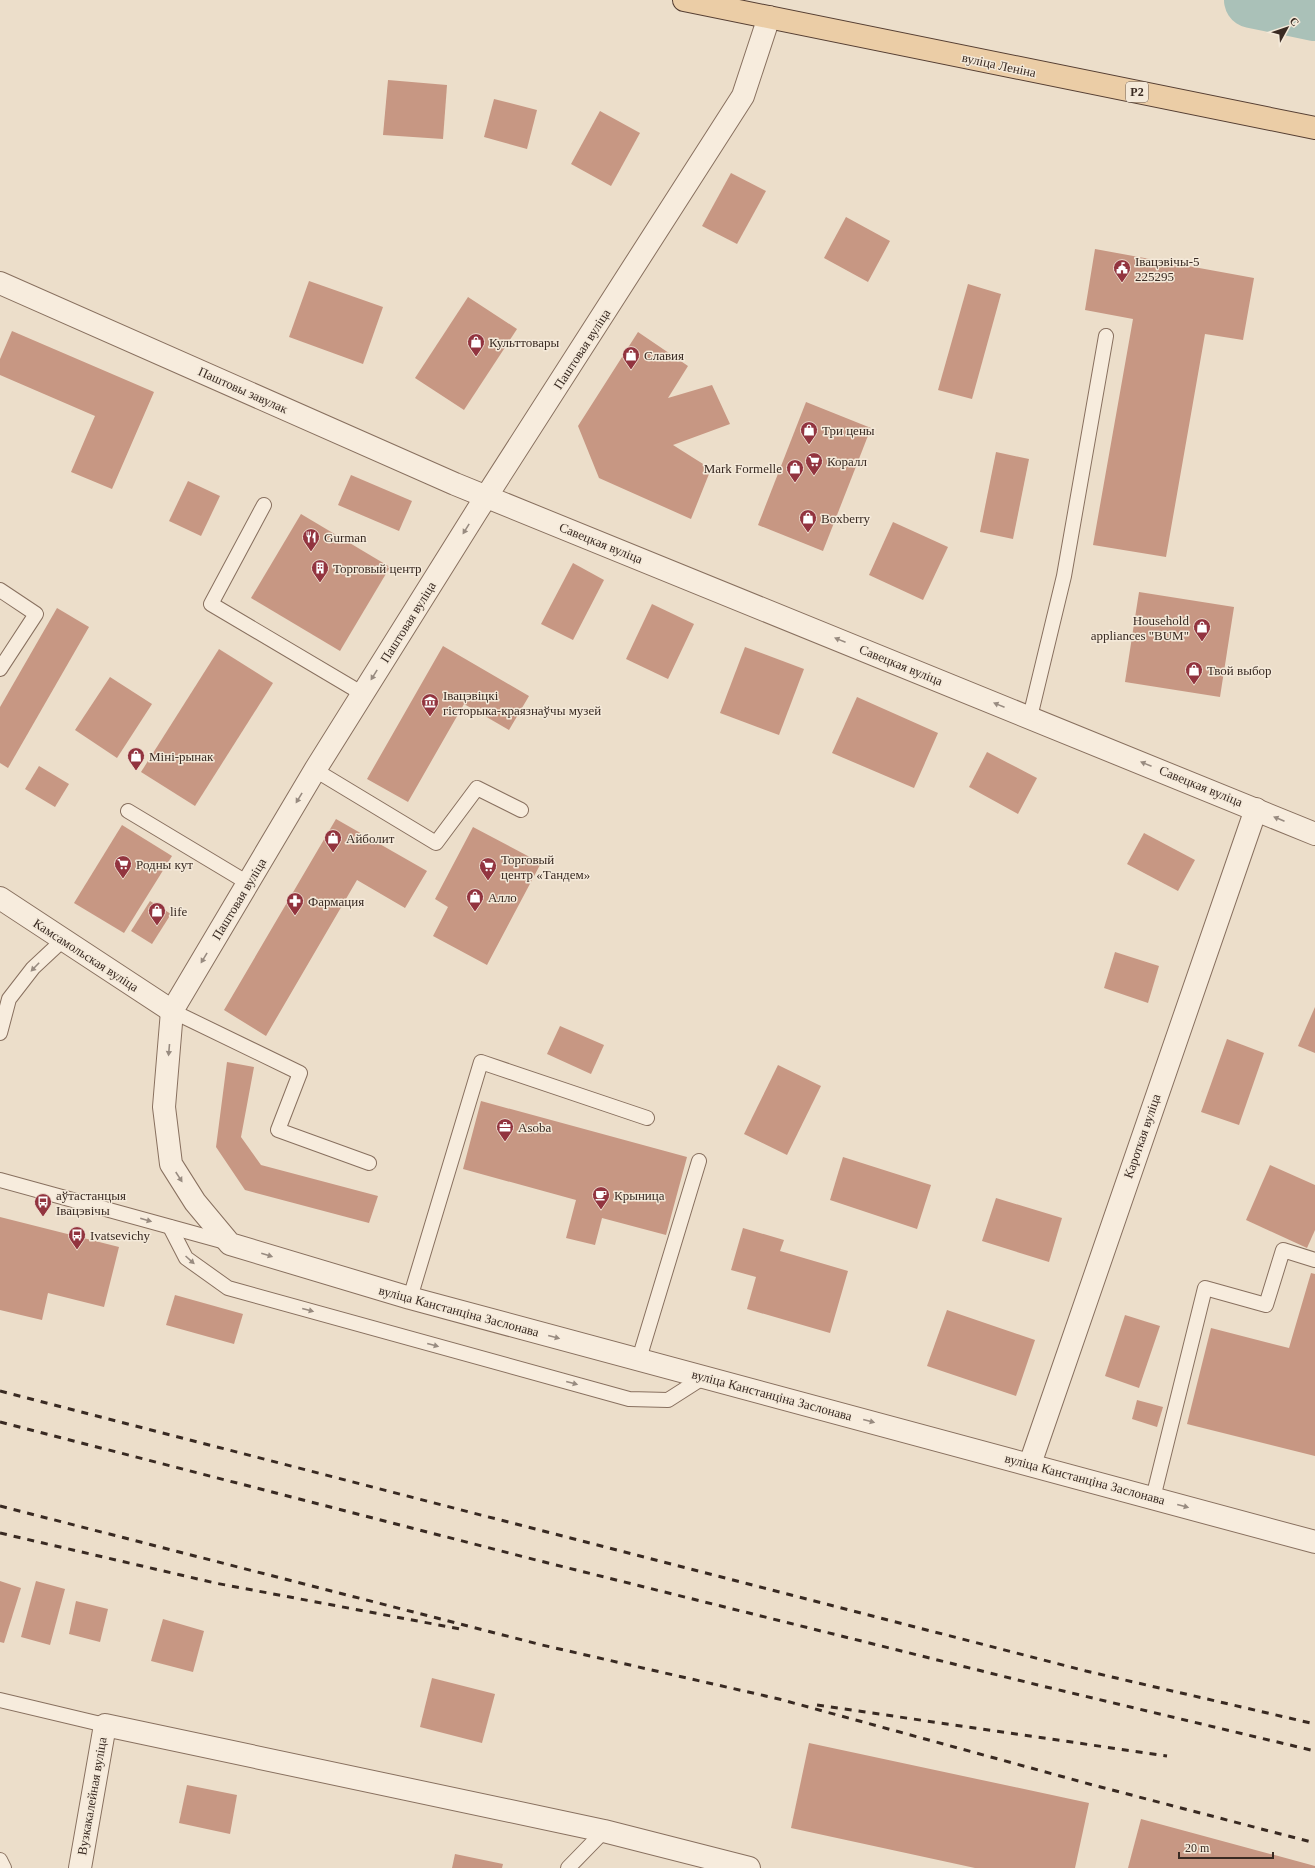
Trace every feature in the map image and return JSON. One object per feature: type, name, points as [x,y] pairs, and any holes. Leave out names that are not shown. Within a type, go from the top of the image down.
[{"type":"main road","name":"вуліца Леніна","points":[[684,0],[769,16],[1026,70],[1315,128]]},
{"type":"street","name":"Паштовая вуліца","points":[[230,1244],[195,1202],[171,1164],[164,1107],[172,1011],[315,770],[486,496],[743,96],[769,16]]},
{"type":"street","name":"Паштовы завулак","points":[[0,283],[486,496]]},
{"type":"street","name":"Савецкая вуліца","points":[[486,496],[1256,808],[1315,834]]},
{"type":"street","name":"Кароткая вуліца","points":[[1030,1464],[1256,808]]},
{"type":"street","name":"Камсамольская вуліца","points":[[0,898],[172,1011]]},
{"type":"street","name":"вуліца Канстанціна Заслонава","points":[[230,1244],[410,1298],[1315,1542]]},
{"type":"street","points":[[105,1725],[604,1831],[749,1868]]},
{"type":"street","name":"Вузкакалейная вуліца","points":[[80,1868],[105,1725]]},
{"type":"lane","points":[[1030,717],[1064,576],[1106,336]]},
{"type":"lane","points":[[264,504],[211,604],[363,694]]},
{"type":"lane","points":[[0,590],[36,614],[0,669]]},
{"type":"lane","points":[[315,770],[436,843],[477,788],[522,810]]},
{"type":"lane","points":[[128,811],[248,883]]},
{"type":"lane","points":[[0,1034],[9,999],[33,968],[63,940]]},
{"type":"lane","points":[[172,1011],[300,1073],[278,1130],[369,1163]]},
{"type":"lane","points":[[410,1298],[481,1062],[647,1118]]},
{"type":"lane","points":[[639,1359],[699,1161]]},
{"type":"lane","points":[[0,1180],[230,1244]]},
{"type":"lane","points":[[170,1227],[186,1258],[228,1288],[629,1399],[668,1400],[704,1377]]},
{"type":"lane","points":[[1153,1498],[1205,1288],[1266,1305],[1283,1250],[1315,1260]]},
{"type":"lane","points":[[0,1700],[105,1725]]},
{"type":"lane","points":[[568,1868],[604,1831]]},
{"type":"lane","points":[[0,1860],[4,1868]]},
{"type":"building","points":[[388,80],[447,85],[443,139],[383,135]]},
{"type":"building","points":[[494,99],[537,110],[527,149],[484,137]]},
{"type":"building","points":[[600,111],[640,133],[611,186],[571,164]]},
{"type":"building","points":[[731,173],[766,191],[737,244],[702,226]]},
{"type":"building","points":[[846,217],[890,241],[868,282],[824,258]]},
{"type":"building","points":[[1095,249],[1254,278],[1243,340],[1205,334],[1166,557],[1093,545],[1133,319],[1085,310]]},
{"type":"building","points":[[309,281],[383,307],[363,364],[289,337]]},
{"type":"building","points":[[968,284],[1001,294],[972,399],[938,390]]},
{"type":"building","points":[[468,297],[517,329],[464,410],[415,378]]},
{"type":"building","points":[[12,331],[154,392],[112,489],[71,472],[95,416],[0,375],[0,359]]},
{"type":"building","points":[[638,332],[688,366],[668,398],[712,385],[730,424],[673,445],[711,469],[691,519],[599,478],[578,426]]},
{"type":"building","name":"Коралл","points":[[806,402],[871,428],[823,551],[758,525]]},
{"type":"building","points":[[996,452],[1029,459],[1013,539],[980,532]]},
{"type":"building","points":[[351,475],[412,501],[399,531],[338,505]]},
{"type":"building","points":[[188,481],[220,496],[201,536],[169,521]]},
{"type":"building","name":"Торговый центр","points":[[301,514],[390,567],[340,651],[251,598]]},
{"type":"building","points":[[893,522],[948,547],[923,600],[869,575]]},
{"type":"building","points":[[573,563],[604,580],[573,640],[541,624]]},
{"type":"building","points":[[1139,592],[1234,607],[1220,697],[1125,682]]},
{"type":"building","points":[[652,604],[694,624],[668,679],[626,659]]},
{"type":"building","points":[[57,608],[89,627],[8,768],[0,763],[0,707]]},
{"type":"building","name":"Івацэвіцкі гісторыка-краязнаўчы музей","points":[[443,646],[529,696],[509,730],[464,704],[408,802],[367,779]]},
{"type":"building","points":[[745,647],[804,669],[779,735],[720,713]]},
{"type":"building","points":[[219,649],[273,683],[195,806],[141,772]]},
{"type":"building","points":[[110,677],[152,704],[117,758],[75,730]]},
{"type":"building","points":[[857,697],[938,733],[914,788],[832,753]]},
{"type":"building","points":[[987,752],[1037,778],[1018,814],[969,787]]},
{"type":"building","points":[[39,766],[69,784],[55,807],[25,789]]},
{"type":"building","points":[[336,819],[427,871],[405,908],[357,880],[266,1036],[224,1010]]},
{"type":"building","name":"Родны кут","points":[[122,825],[172,856],[124,933],[74,903]]},
{"type":"building","name":"Торговый центр «Тандем»","points":[[473,827],[541,863],[487,965],[433,936],[448,907],[435,899]]},
{"type":"building","points":[[1144,833],[1195,860],[1178,891],[1127,864]]},
{"type":"building","points":[[150,901],[171,914],[152,944],[131,931]]},
{"type":"building","points":[[1115,952],[1159,966],[1148,1003],[1104,988]]},
{"type":"building","points":[[1315,1007],[1315,1053],[1298,1046]]},
{"type":"building","points":[[560,1026],[604,1045],[591,1074],[547,1054]]},
{"type":"building","points":[[1227,1039],[1264,1053],[1239,1125],[1201,1112]]},
{"type":"building","points":[[227,1062],[254,1067],[241,1137],[261,1165],[378,1196],[369,1223],[245,1190],[216,1147]]},
{"type":"building","points":[[778,1065],[821,1086],[787,1155],[744,1134]]},
{"type":"building","points":[[481,1101],[687,1157],[666,1235],[602,1218],[595,1245],[566,1238],[576,1200],[463,1169]]},
{"type":"building","points":[[843,1157],[931,1185],[917,1229],[830,1200]]},
{"type":"building","points":[[1270,1165],[1315,1185],[1315,1230],[1307,1248],[1246,1220]]},
{"type":"building","points":[[996,1198],[1062,1218],[1049,1262],[982,1241]]},
{"type":"building","points":[[0,1217],[119,1247],[104,1307],[48,1293],[42,1320],[0,1310]]},
{"type":"building","points":[[743,1228],[784,1240],[780,1251],[848,1271],[830,1333],[747,1309],[756,1277],[731,1270]]},
{"type":"building","points":[[1311,1273],[1315,1274],[1315,1456],[1187,1424],[1211,1328],[1289,1348]]},
{"type":"building","points":[[175,1295],[243,1314],[234,1344],[166,1325]]},
{"type":"building","points":[[947,1310],[1035,1340],[1016,1396],[927,1366]]},
{"type":"building","points":[[1125,1315],[1160,1326],[1139,1388],[1105,1376]]},
{"type":"building","points":[[1137,1400],[1163,1407],[1157,1427],[1132,1419]]},
{"type":"building","points":[[0,1581],[21,1588],[4,1643],[0,1642]]},
{"type":"building","points":[[36,1581],[65,1589],[50,1645],[21,1637]]},
{"type":"building","points":[[76,1601],[108,1609],[100,1642],[69,1634]]},
{"type":"building","points":[[163,1619],[204,1631],[193,1672],[151,1661]]},
{"type":"building","points":[[432,1678],[495,1694],[482,1743],[420,1727]]},
{"type":"building","points":[[809,1743],[1089,1803],[1075,1868],[975,1868],[791,1828]]},
{"type":"building","points":[[187,1785],[237,1795],[230,1834],[179,1823]]},
{"type":"building","points":[[1141,1819],[1315,1866],[1315,1868],[1128,1868]]},
{"type":"building","points":[[455,1854],[503,1864],[502,1868],[452,1868]]},
{"type":"waterway","points":[[1252,0],[1315,13]]},
{"type":"railway","points":[[0,1391],[1086,1671],[1315,1724]]},
{"type":"railway","points":[[0,1422],[540,1561],[1038,1685],[1315,1751]]},
{"type":"railway","points":[[0,1506],[542,1645],[779,1699],[1093,1785],[1315,1843]]},
{"type":"railway","points":[[0,1533],[215,1583],[460,1629]]},
{"type":"railway","points":[[817,1705],[1167,1756]]},
{"type":"place","name":"Івацэвічы-5 225295","points":[[1122,283]]},
{"type":"place","name":"Культтовары","points":[[476,357]]},
{"type":"place","name":"Славия","points":[[631,370]]},
{"type":"place","name":"Три цены","points":[[809,445]]},
{"type":"place","name":"Коралл","points":[[814,476]]},
{"type":"place","name":"Mark Formelle","points":[[795,483]]},
{"type":"place","name":"Boxberry","points":[[808,533]]},
{"type":"place","name":"Gurman","points":[[311,552]]},
{"type":"place","name":"Торговый центр","points":[[320,583]]},
{"type":"place","name":"Household appliances \"BUM\"","points":[[1202,642]]},
{"type":"place","name":"Твой выбор","points":[[1194,685]]},
{"type":"place","name":"Івацэвіцкі гісторыка-краязнаўчы музей","points":[[430,717]]},
{"type":"place","name":"Міні-рынак","points":[[136,771]]},
{"type":"place","name":"Айболит","points":[[333,853]]},
{"type":"place","name":"Родны кут","points":[[123,879]]},
{"type":"place","name":"Торговый центр «Тандем»","points":[[488,881]]},
{"type":"place","name":"Алло","points":[[475,912]]},
{"type":"place","name":"Фармация","points":[[295,916]]},
{"type":"place","name":"life","points":[[157,926]]},
{"type":"place","name":"Asoba","points":[[505,1142]]},
{"type":"place","name":"Крыница","points":[[601,1210]]},
{"type":"place","name":"аўтастанцыя Івацэвічы","points":[[43,1217]]},
{"type":"place","name":"Ivatsevichy","points":[[77,1250]]}]
